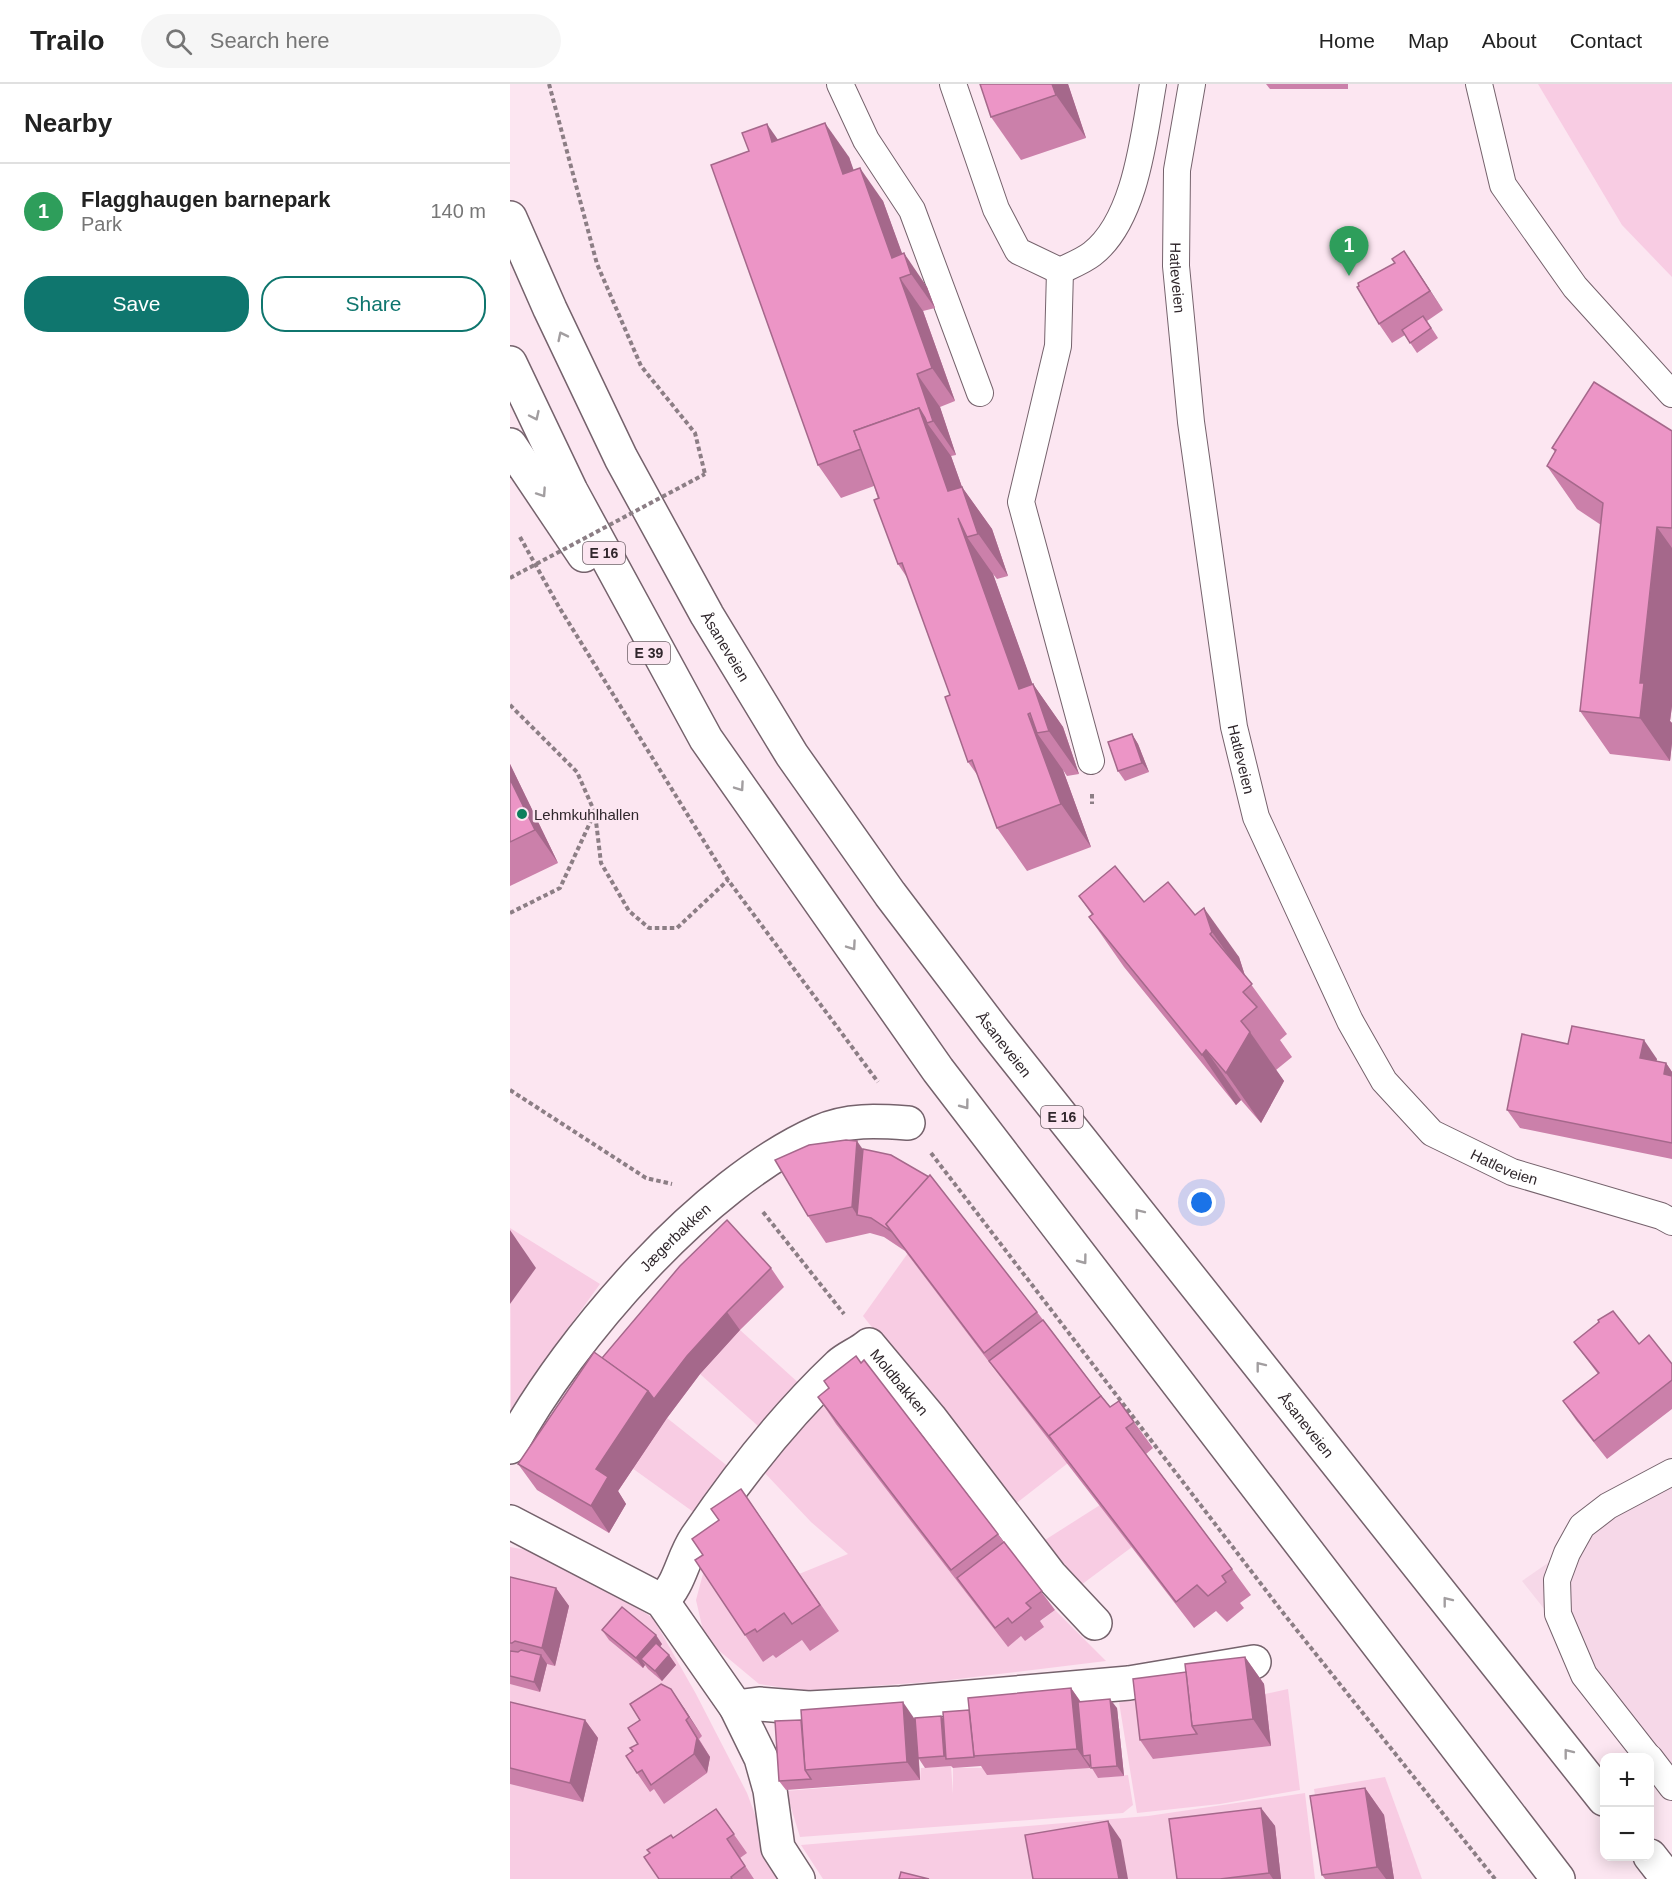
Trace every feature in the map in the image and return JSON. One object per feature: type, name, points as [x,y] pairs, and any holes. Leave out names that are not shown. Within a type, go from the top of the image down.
[{"type":"main road","name":"Åsaneveien","points":[[510,218],[549,309],[621,458],[707,615],[792,755],[890,894],[994,1031],[1600,1793]]},
{"type":"main road","name":"E 16","points":[[510,363],[571,491],[706,739],[938,1070],[1558,1879]]},
{"type":"main road","name":"E 39","points":[[510,445],[706,739]]},
{"type":"main road","name":"Jægerbakken","points":[[510,1447],[527,1415],[578,1344],[670,1241],[728,1189],[759,1167],[819,1131],[859,1120],[908,1123]]},
{"type":"main road","name":"Moldbakken","points":[[662,1601],[678,1580],[683,1561],[696,1538],[751,1462],[841,1363],[869,1345],[930,1418],[1050,1575],[1095,1623]]},
{"type":"main road","points":[[510,1522],[662,1601],[736,1707],[761,1758],[770,1791],[778,1848],[798,1879]]},
{"type":"main road","points":[[736,1707],[759,1704],[809,1708],[912,1702],[1129,1683],[1254,1662]]},
{"type":"main road","points":[[1654,1861],[1668,1879]]},
{"type":"lane","points":[[840,84],[866,140],[912,210],[980,393]]},
{"type":"lane","points":[[953,84],[996,209],[1018,250],[1060,271]]},
{"type":"lane","points":[[1060,271],[1092,254],[1117,227],[1140,160],[1153,84]]},
{"type":"lane","name":"Hatleveien","points":[[1192,84],[1177,170],[1176,266],[1191,422],[1231,704],[1256,817],[1350,1021],[1384,1082],[1432,1133],[1512,1172],[1661,1216],[1672,1222]]},
{"type":"lane","points":[[1479,84],[1503,185],[1575,287],[1672,394]]},
{"type":"lane","points":[[1060,271],[1058,346],[1021,502],[1091,761]]},
{"type":"lane","points":[[1645,1753],[1584,1675],[1558,1614],[1557,1580],[1567,1553],[1582,1526],[1608,1506],[1672,1472]]},
{"type":"lane","points":[[1654,1764],[1672,1787]]},
{"type":"path","points":[[510,578],[705,474],[695,433],[641,366],[597,264],[549,84]]},
{"type":"path","points":[[515,528],[559,607],[728,880],[908,1123],[1284,1614],[1495,1879]]},
{"type":"path","points":[[510,705],[578,772],[595,813],[601,863],[629,911],[649,928],[677,928],[728,880]]},
{"type":"path","points":[[510,913],[560,888],[595,813]]},
{"type":"path","points":[[510,1090],[646,1178],[694,1188],[728,1189],[750,1194],[869,1345]]},
{"type":"shaded area","points":[[1538,84],[1672,84],[1672,277],[1622,225]]},
{"type":"shaded area","points":[[510,1228],[600,1284],[553,1349],[511,1417]]},
{"type":"shaded area","points":[[908,1253],[1068,1463],[1014,1505],[863,1316]]},
{"type":"shaded area","points":[[740,1330],[802,1386],[758,1426],[700,1374]]},
{"type":"shaded area","points":[[824,1395],[906,1513],[1008,1646],[1055,1610],[1106,1661],[941,1681],[805,1691],[759,1684],[705,1639],[696,1600],[708,1555],[736,1618],[763,1662],[773,1655],[779,1656],[802,1640],[799,1574],[848,1554],[811,1522],[760,1468]]},
{"type":"shaded area","points":[[667,1418],[730,1468],[699,1516],[632,1468]]},
{"type":"shaded area","points":[[1672,1477],[1672,1770],[1522,1581]]},
{"type":"shaded area","points":[[1100,1505],[1132,1547],[1081,1585],[1045,1540]]},
{"type":"shaded area","points":[[510,1547],[543,1553],[599,1584],[653,1618],[696,1694],[747,1793],[779,1879],[510,1879]]},
{"type":"shaded area","points":[[1288,1689],[1300,1790],[1220,1804],[1137,1813],[1119,1702],[1146,1697],[1154,1759],[1271,1746],[1265,1694]]},
{"type":"shaded area","points":[[1096,1765],[1098,1778],[1128,1775],[1133,1805],[1123,1813],[800,1837],[786,1791],[920,1780],[921,1768],[951,1766],[953,1794],[953,1768],[1064,1767],[1065,1770]]},
{"type":"shaded area","points":[[1385,1777],[1422,1879],[1328,1879],[1314,1789]]},
{"type":"shaded area","points":[[1305,1793],[1315,1879],[823,1879],[801,1845],[1148,1816]]},
{"type":"building","points":[[980,84],[1052,84],[1056,95],[991,117]]},
{"type":"building","points":[[825,123],[843,174],[860,168],[892,258],[904,253],[911,274],[900,278],[932,368],[917,374],[933,421],[927,423],[919,408],[854,431],[861,449],[818,465],[711,165],[749,151],[742,133],[767,124],[772,142]]},
{"type":"building","points":[[1404,251],[1430,291],[1379,324],[1357,287],[1358,283],[1395,263],[1392,259]]},
{"type":"building","points":[[1423,316],[1431,328],[1410,343],[1402,330]]},
{"type":"building","points":[[1594,382],[1672,431],[1672,528],[1657,527],[1640,683],[1644,683],[1640,718],[1580,711],[1603,503],[1547,466],[1556,450],[1552,448]]},
{"type":"building","points":[[919,408],[948,491],[962,487],[978,534],[967,537],[958,518],[1019,689],[1033,684],[1049,731],[1037,733],[1030,713],[1028,714],[1061,804],[997,828],[972,760],[968,762],[945,697],[950,695],[902,563],[898,564],[874,500],[879,498],[854,431]]},
{"type":"building","points":[[1132,734],[1142,763],[1118,771],[1108,742]]},
{"type":"building","points":[[510,779],[535,830],[510,842]]},
{"type":"building","points":[[1115,866],[1144,902],[1168,882],[1195,915],[1204,908],[1212,932],[1210,934],[1252,984],[1243,992],[1257,1007],[1241,1021],[1250,1032],[1226,1073],[1206,1050],[1202,1055],[1089,917],[1093,914],[1079,896]]},
{"type":"building","points":[[1572,1026],[1644,1040],[1640,1058],[1666,1063],[1664,1074],[1672,1076],[1672,1143],[1507,1110],[1522,1034],[1568,1044]]},
{"type":"building","points":[[846,1140],[857,1141],[852,1207],[808,1216],[775,1160],[809,1145]]},
{"type":"building","points":[[863,1149],[891,1155],[929,1177],[886,1224],[892,1232],[871,1218],[857,1215]]},
{"type":"building","points":[[930,1175],[1037,1312],[984,1353],[886,1224]]},
{"type":"building","points":[[727,1220],[771,1268],[687,1356],[654,1399],[648,1391],[602,1358],[680,1266]]},
{"type":"building","points":[[1613,1311],[1639,1344],[1649,1335],[1672,1364],[1672,1380],[1594,1441],[1563,1401],[1599,1373],[1574,1342],[1599,1322],[1598,1320]]},
{"type":"building","points":[[1043,1320],[1101,1396],[1049,1436],[1055,1444],[989,1361]]},
{"type":"building","points":[[594,1352],[648,1391],[596,1469],[608,1477],[591,1506],[518,1464]]},
{"type":"building","points":[[856,1356],[861,1363],[864,1360],[998,1534],[951,1570],[818,1397],[829,1388],[824,1381]]},
{"type":"building","points":[[1101,1396],[1110,1407],[1119,1401],[1134,1422],[1126,1428],[1232,1569],[1222,1576],[1226,1582],[1208,1596],[1197,1585],[1176,1602],[1049,1436]]},
{"type":"building","points":[[741,1489],[820,1605],[792,1624],[784,1613],[757,1632],[755,1629],[745,1635],[695,1560],[703,1555],[692,1539],[719,1520],[711,1509]]},
{"type":"building","points":[[1004,1542],[1042,1591],[1026,1603],[1031,1608],[1012,1623],[1008,1618],[995,1628],[957,1578]]},
{"type":"building","points":[[510,1577],[556,1588],[542,1648],[515,1641],[510,1643]]},
{"type":"building","points":[[622,1607],[656,1635],[636,1658],[602,1630]]},
{"type":"building","points":[[656,1643],[669,1655],[655,1671],[641,1659]]},
{"type":"building","points":[[521,1650],[541,1655],[534,1682],[510,1676],[510,1651]]},
{"type":"building","points":[[1245,1657],[1253,1719],[1192,1726],[1185,1664]]},
{"type":"building","points":[[1186,1672],[1192,1726],[1197,1734],[1140,1740],[1133,1679]]},
{"type":"building","points":[[661,1684],[671,1689],[689,1717],[686,1720],[697,1738],[694,1754],[651,1785],[642,1770],[637,1773],[626,1756],[633,1751],[630,1748],[638,1744],[628,1728],[640,1720],[630,1704]]},
{"type":"building","points":[[1071,1688],[1077,1749],[974,1756],[968,1698]]},
{"type":"building","points":[[1110,1699],[1117,1766],[1091,1768],[1090,1755],[1083,1756],[1078,1702]]},
{"type":"building","points":[[510,1702],[585,1720],[570,1783],[510,1768]]},
{"type":"building","points":[[903,1702],[907,1762],[805,1770],[801,1710]]},
{"type":"building","points":[[969,1710],[974,1757],[946,1759],[943,1712]]},
{"type":"building","points":[[941,1716],[944,1756],[918,1758],[915,1718]]},
{"type":"building","points":[[801,1720],[805,1770],[811,1779],[779,1781],[775,1721]]},
{"type":"building","points":[[1365,1788],[1377,1867],[1322,1875],[1310,1796]]},
{"type":"building","points":[[1261,1808],[1269,1873],[1220,1879],[1177,1879],[1169,1819]]},
{"type":"building","points":[[716,1809],[734,1834],[727,1839],[745,1866],[731,1877],[732,1879],[659,1879],[644,1857],[650,1853],[647,1850],[671,1835],[673,1838]]},
{"type":"building","points":[[1108,1821],[1119,1879],[1033,1879],[1025,1835]]},
{"type":"building","points":[[901,1872],[929,1879],[899,1879]]},
{"type":"place","name":"Flagghaugen barnepark","points":[[1349,276]]},
{"type":"place","name":"Lehmkuhlhallen","points":[[522,814]]}]
